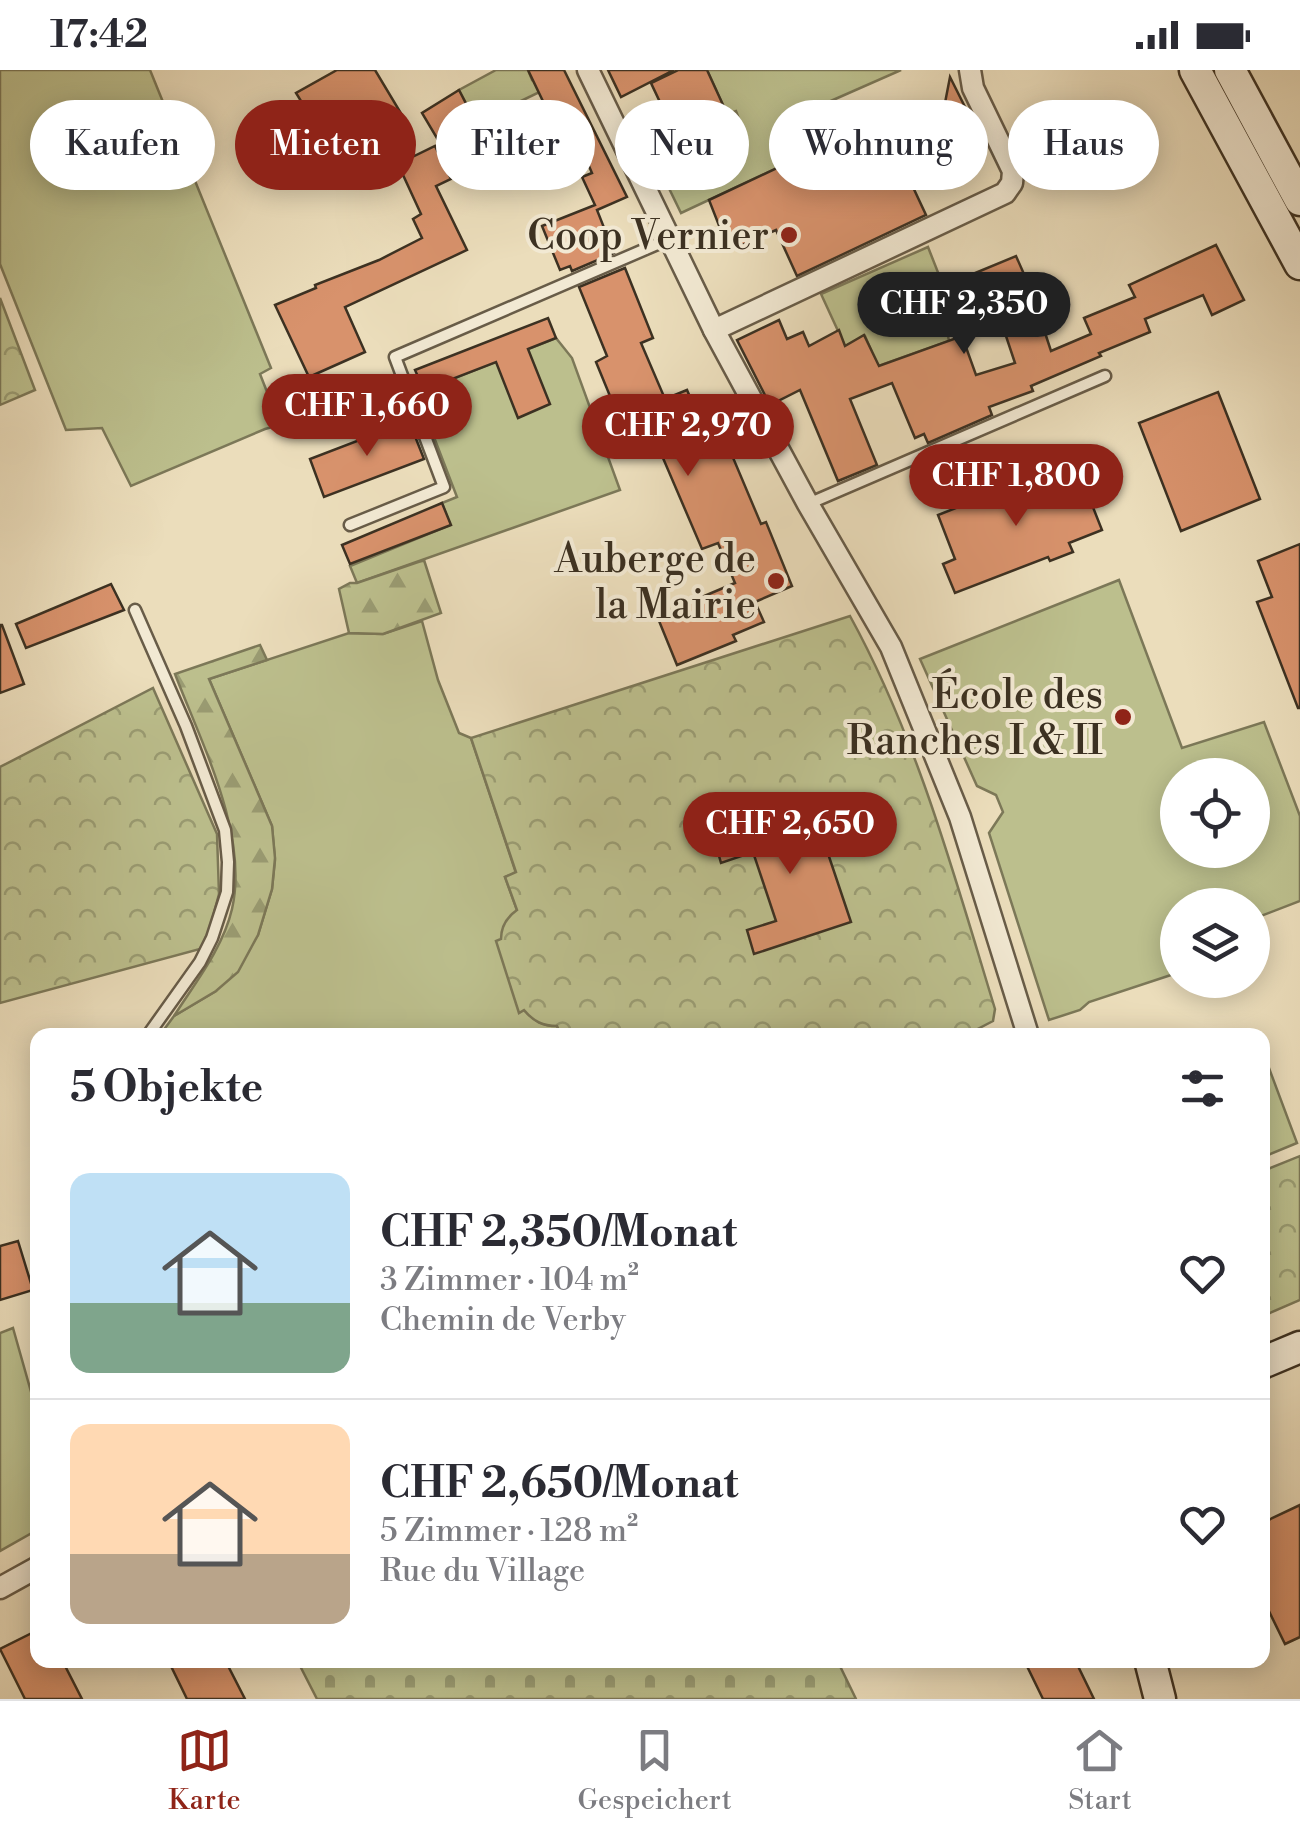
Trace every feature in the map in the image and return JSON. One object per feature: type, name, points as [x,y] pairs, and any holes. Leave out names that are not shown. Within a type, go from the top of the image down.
[{"type":"main road","points":[[1195,70],[1300,264]]},
{"type":"main road","points":[[1230,70],[1300,200]]},
{"type":"main road","points":[[1270,1360],[1300,1347]]},
{"type":"main road","points":[[1152,1668],[1160,1699]]},
{"type":"street","points":[[588,70],[714,330],[891,647],[960,817],[1019,1028]]},
{"type":"street","points":[[714,330],[1005,192],[1012,183],[1013,171],[973,88],[970,70]]},
{"type":"street","points":[[0,1588],[30,1571]]},
{"type":"lane","points":[[350,524],[444,487],[395,358],[669,239]]},
{"type":"lane","points":[[808,504],[1105,376]]},
{"type":"lane","points":[[135,610],[186,726],[225,830],[228,862],[228,892],[212,938],[200,962],[153,1028]]},
{"type":"green space","points":[[0,70],[150,70],[162,100],[30,100],[30,190],[199,190],[271,368],[260,374],[280,425],[131,486],[102,428],[66,430],[0,264]]},
{"type":"green space","points":[[496,70],[528,70],[532,80],[542,76],[548,88],[523,100],[464,100],[459,90]]},
{"type":"green space","points":[[707,70],[901,70],[833,100],[769,100],[769,172],[749,181],[749,100],[721,100]]},
{"type":"green space","points":[[670,190],[730,190],[681,213]]},
{"type":"green space","points":[[928,247],[961,331],[948,336],[949,341],[870,369],[871,350],[865,336],[845,346],[821,294]]},
{"type":"green space","points":[[0,298],[35,390],[0,405]]},
{"type":"green space","points":[[556,338],[572,358],[620,490],[357,583],[350,566],[450,525],[442,503],[457,497],[417,393]]},
{"type":"green space","points":[[424,560],[441,613],[383,634],[349,633],[339,589]]},
{"type":"green space","name":"École des Ranches I & II","points":[[1119,580],[1182,748],[1264,722],[1300,816],[1300,901],[1270,912],[1270,888],[1160,888],[1160,979],[1049,1020],[989,833],[1003,812],[996,795],[977,786],[920,659]]},
{"type":"green space","points":[[850,616],[896,711],[933,809],[995,1009],[993,1021],[980,1028],[558,1028],[531,1018],[524,1010],[519,1013],[496,941],[501,939],[505,922],[517,910],[505,877],[516,872],[471,738]]},
{"type":"green space","points":[[422,621],[438,680],[459,733],[471,738],[516,873],[505,877],[517,910],[520,1012],[524,1010],[539,1022],[558,1028],[165,1028],[174,1016],[216,991],[258,935],[272,889],[272,826],[209,679],[349,633],[383,634]]},
{"type":"green space","points":[[260,645],[267,660],[209,679],[272,826],[272,889],[258,935],[238,972],[216,991],[174,1016],[222,938],[232,909],[235,880],[234,851],[220,789],[175,674]]},
{"type":"green space","points":[[153,688],[217,834],[219,894],[208,935],[200,949],[0,1003],[0,767]]},
{"type":"green space","points":[[1270,1071],[1297,1143],[1270,1154]]},
{"type":"green space","points":[[1300,1156],[1300,1300],[1270,1313],[1270,1168]]},
{"type":"green space","points":[[13,1328],[30,1388],[30,1534],[0,1551],[0,1333]]},
{"type":"green space","points":[[301,1668],[841,1668],[856,1699],[317,1699]]},
{"type":"building","points":[[337,70],[375,70],[393,100],[300,100],[296,93]]},
{"type":"building","points":[[528,70],[564,70],[579,100],[542,100]]},
{"type":"building","points":[[608,70],[674,70],[621,97]]},
{"type":"building","points":[[678,70],[707,70],[721,100],[659,100],[651,83]]},
{"type":"building","points":[[950,77],[962,100],[946,100]]},
{"type":"building","points":[[459,90],[464,100],[443,100]]},
{"type":"building","points":[[436,104],[436,137],[422,113]]},
{"type":"building","points":[[595,132],[615,173],[615,190],[624,190],[627,197],[597,210],[614,253],[572,271],[570,266],[560,270],[542,226],[595,205],[588,190],[595,190]]},
{"type":"building","points":[[435,146],[436,190],[467,250],[345,307],[365,352],[309,377],[275,305],[422,238],[413,219],[421,214],[410,190],[416,190],[416,155]]},
{"type":"building","points":[[769,172],[769,190],[914,190],[926,215],[797,276],[776,230],[729,251],[709,200],[730,190],[749,190],[749,181]]},
{"type":"building","points":[[1216,245],[1244,300],[1212,315],[1203,295],[1145,319],[1150,332],[1031,386],[1033,391],[989,407],[992,415],[928,443],[924,434],[915,438],[892,383],[850,399],[877,465],[838,481],[800,390],[770,405],[737,340],[779,320],[787,339],[803,332],[809,346],[839,330],[845,346],[864,335],[879,366],[962,336],[976,375],[1015,363],[994,300],[980,304],[968,276],[1016,256],[1051,351],[1091,334],[1084,318],[1135,297],[1129,285]]},
{"type":"building","points":[[625,268],[653,338],[641,343],[665,399],[687,390],[711,447],[726,441],[792,586],[755,602],[764,622],[733,635],[736,641],[677,665],[657,616],[735,583],[718,543],[702,549],[642,409],[619,418],[596,362],[607,356],[579,287]]},
{"type":"building","points":[[548,318],[556,338],[528,349],[550,404],[518,418],[496,362],[424,390],[415,370]]},
{"type":"building","points":[[1218,392],[1260,499],[1181,531],[1139,423]]},
{"type":"building","points":[[409,421],[424,459],[324,497],[310,459]]},
{"type":"building","points":[[1053,470],[1060,486],[1081,477],[1102,530],[1069,543],[1073,552],[1050,561],[1048,557],[955,593],[943,564],[955,559],[938,515]]},
{"type":"building","points":[[442,503],[451,525],[350,564],[342,545]]},
{"type":"building","points":[[1300,544],[1298,708],[1257,602],[1272,597],[1258,561]]},
{"type":"building","points":[[111,584],[124,610],[26,648],[16,624]]},
{"type":"building","points":[[0,625],[24,684],[0,693]]},
{"type":"building","points":[[812,806],[851,922],[754,954],[747,930],[776,921],[753,852],[721,863],[714,838]]},
{"type":"building","points":[[18,1241],[30,1291],[0,1300],[0,1246]]},
{"type":"building","points":[[1300,1505],[1300,1637],[1285,1644],[1270,1613],[1270,1519]]},
{"type":"building","points":[[30,1634],[30,1668],[66,1668],[82,1699],[25,1699],[0,1649]]},
{"type":"building","points":[[172,1668],[229,1668],[245,1699],[187,1699]]},
{"type":"building","points":[[1028,1668],[1079,1668],[1094,1699],[1043,1699]]},
{"type":"place","name":"Coop Vernier","points":[[789,235]]},
{"type":"place","name":"Auberge de la Mairie","points":[[776,581]]},
{"type":"place","name":"École des Ranches I & II","points":[[1123,717]]}]
